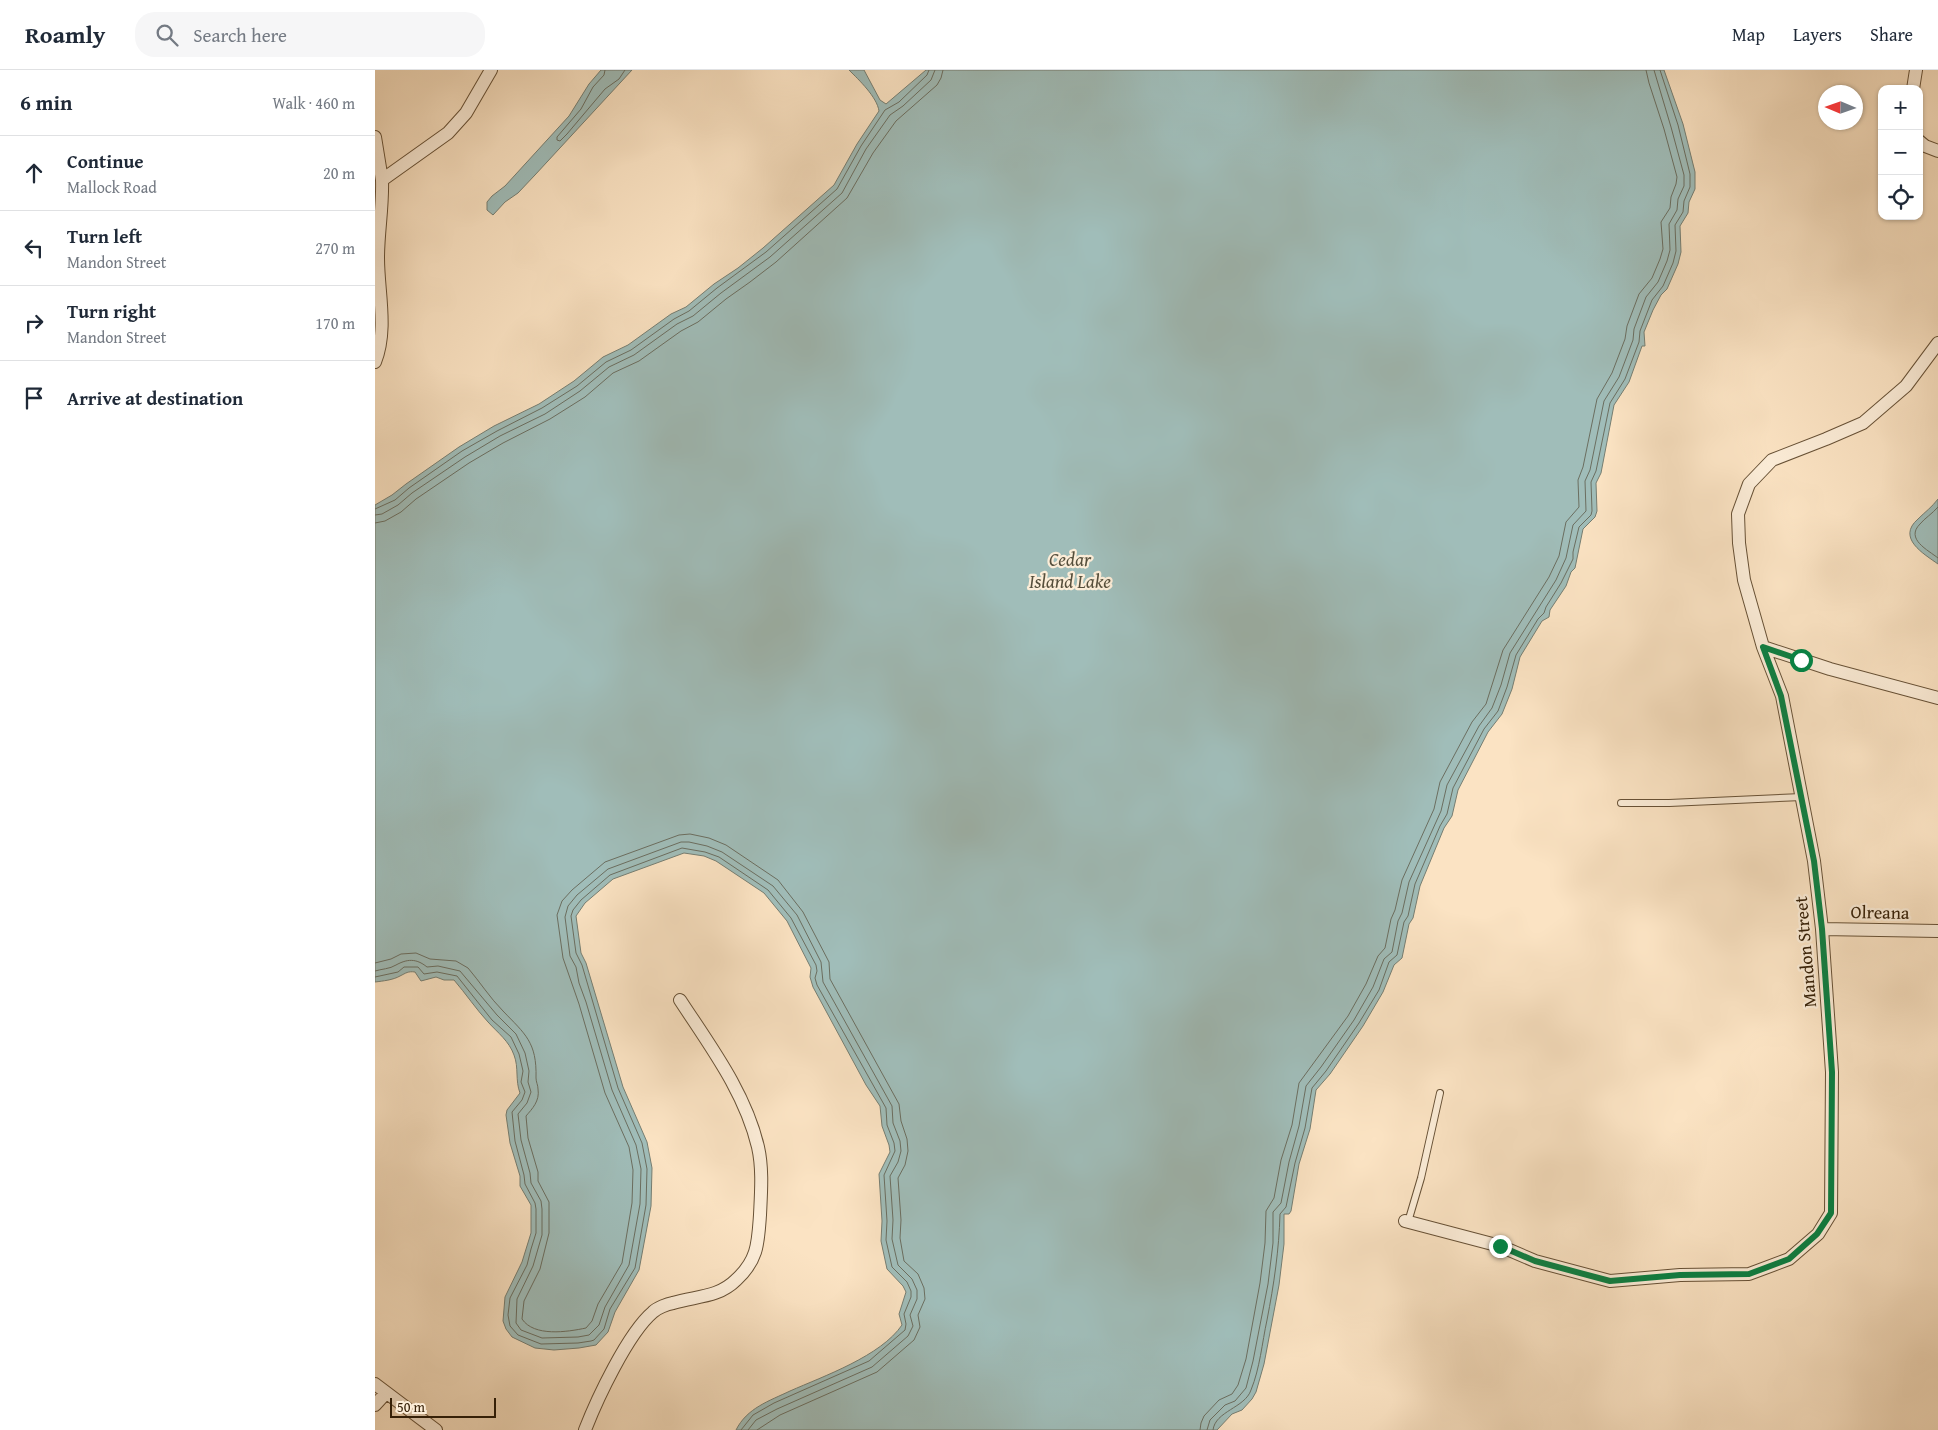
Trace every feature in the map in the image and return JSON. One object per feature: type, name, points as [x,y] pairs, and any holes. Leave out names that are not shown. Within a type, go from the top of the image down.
[{"type":"street","points":[[382,180],[448,133],[466,113],[491,70]]},
{"type":"street","points":[[1914,85],[1917,70]]},
{"type":"street","points":[[375,138],[382,180],[378,256],[383,324],[375,362]]},
{"type":"street","points":[[1923,144],[1938,150]]},
{"type":"street","name":"Mandon Street","points":[[1406,1222],[1500,1246],[1535,1261],[1610,1281],[1680,1275],[1749,1274],[1789,1259],[1817,1234],[1831,1213],[1832,1072],[1822,929],[1814,861],[1803,797],[1781,696],[1763,647],[1743,580],[1738,514],[1749,484],[1772,460],[1863,423],[1906,386],[1938,343]]},
{"type":"street","points":[[1763,647],[1823,667],[1938,698]]},
{"type":"street","name":"Olreana","points":[[1822,929],[1938,931]]},
{"type":"street","points":[[585,1430],[604,1388],[632,1336],[653,1312],[673,1303],[709,1296],[736,1281],[753,1261],[757,1246],[762,1186],[758,1148],[747,1113],[733,1083],[680,1000]]},
{"type":"street","points":[[375,1384],[436,1430]]},
{"type":"street","points":[[375,1405],[386,1393]]},
{"type":"lane","points":[[1621,803],[1678,803],[1803,797]]},
{"type":"lane","points":[[1406,1222],[1421,1178],[1440,1093]]},
{"type":"water","points":[[601,70],[632,70],[518,193],[505,202],[493,215],[487,210],[487,202],[505,186],[569,116],[589,84]]},
{"type":"water","name":"Cedar Island Lake","points":[[849,70],[864,70],[880,100],[886,104],[926,70],[1664,70],[1683,124],[1695,172],[1695,189],[1689,202],[1688,213],[1680,226],[1681,252],[1667,289],[1661,295],[1644,332],[1645,346],[1642,346],[1629,382],[1614,405],[1601,473],[1596,483],[1597,511],[1595,517],[1583,529],[1575,568],[1550,610],[1549,617],[1542,621],[1520,657],[1512,689],[1502,714],[1488,732],[1458,790],[1452,816],[1444,828],[1420,886],[1402,958],[1394,965],[1383,992],[1363,1026],[1330,1074],[1316,1090],[1310,1129],[1299,1164],[1291,1211],[1289,1214],[1284,1214],[1284,1244],[1279,1285],[1264,1364],[1256,1392],[1242,1410],[1232,1414],[1217,1430],[736,1430],[746,1416],[759,1406],[851,1364],[866,1356],[893,1336],[902,1325],[899,1314],[906,1292],[903,1286],[887,1269],[881,1241],[882,1221],[879,1174],[890,1152],[882,1126],[880,1106],[866,1085],[813,987],[810,977],[811,968],[787,921],[764,893],[716,861],[704,856],[684,853],[613,879],[585,903],[576,916],[581,953],[586,963],[623,1087],[647,1142],[652,1168],[651,1206],[639,1270],[615,1312],[608,1332],[596,1345],[554,1350],[535,1348],[512,1337],[503,1321],[505,1297],[522,1262],[531,1233],[531,1205],[520,1186],[520,1176],[510,1143],[506,1115],[507,1110],[520,1093],[515,1060],[509,1045],[454,980],[444,980],[436,977],[421,981],[415,972],[407,972],[391,979],[375,982],[375,505],[459,447],[494,426],[539,404],[574,381],[603,357],[628,345],[671,314],[686,307],[763,248],[834,185],[857,144],[879,111],[875,100]]},
{"type":"water","points":[[1938,499],[1938,564],[1915,545],[1910,533],[1912,526]]},
{"type":"route","points":[[1500,1246],[1535,1261],[1610,1281],[1680,1275],[1749,1274],[1789,1259],[1817,1234],[1831,1213],[1832,1072],[1823,967],[1822,929],[1814,861],[1803,797],[1781,696],[1763,647],[1801,660]]}]
